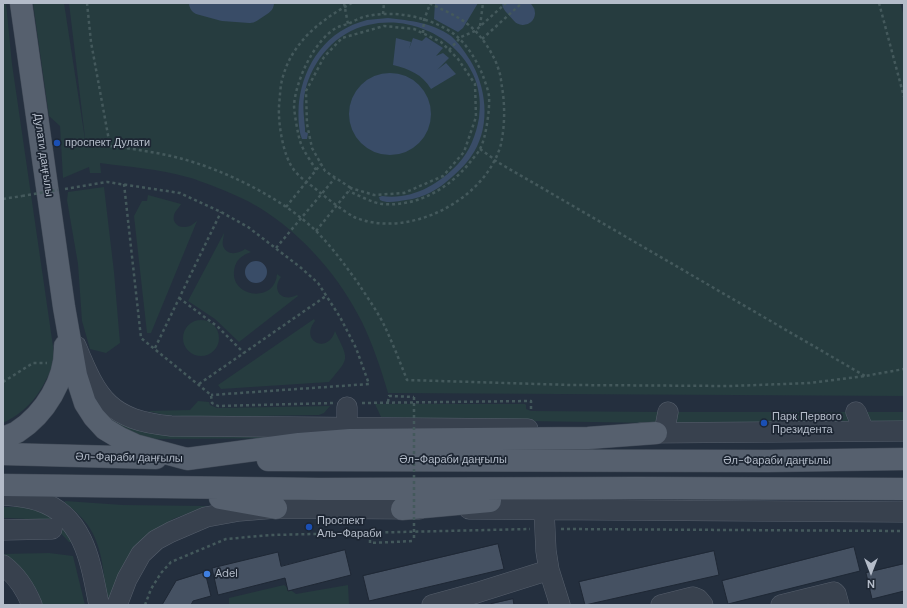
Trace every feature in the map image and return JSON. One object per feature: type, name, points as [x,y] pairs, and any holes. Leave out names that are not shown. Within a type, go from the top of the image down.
[{"type":"main road","name":"Дулати даңғылы","points":[[22,3],[66,317]]},
{"type":"main road","points":[[3,438],[17,432],[31,421],[46,404],[57,387],[66,353],[66,317]]},
{"type":"main road","points":[[66,317],[80,391],[85,403],[94,417],[105,429],[135,445],[187,459],[299,444],[350,440],[588,438],[660,433]]},
{"type":"main road","name":"Әл-Фараби даңғылы","points":[[3,454],[187,459],[768,461],[904,459]]},
{"type":"main road","points":[[3,485],[166,488],[904,489]]},
{"type":"main road","points":[[166,488],[276,508]]},
{"type":"main road","points":[[402,509],[637,488]]},
{"type":"street","points":[[66,317],[85,368],[94,386],[105,400],[118,412],[132,419],[149,424],[171,426],[505,428],[660,433],[904,431]]},
{"type":"street","points":[[346,404],[347,427]]},
{"type":"street","points":[[660,433],[668,412]]},
{"type":"street","points":[[856,412],[864,431]]},
{"type":"street","points":[[3,495],[24,497],[40,501],[52,506],[66,516],[86,548],[99,605]]},
{"type":"street","points":[[117,605],[127,579],[141,554],[156,540],[206,517],[239,511],[276,508],[904,512]]},
{"type":"street","points":[[544,510],[546,551],[549,570],[560,605]]},
{"type":"street","points":[[3,530],[52,529]]},
{"type":"street","points":[[3,565],[19,581],[32,605]]},
{"type":"street","points":[[432,605],[477,599],[549,570]]},
{"type":"street","points":[[781,605],[834,592],[839,605]]},
{"type":"street","points":[[661,605],[693,597],[698,599],[703,605]]},
{"type":"path","points":[[87,3],[91,42],[110,146],[179,158],[225,174],[270,197],[301,218],[316,231],[344,263],[385,325],[407,380],[571,385],[731,386],[810,383],[904,369]]},
{"type":"path","points":[[344,3],[348,24]]},
{"type":"path","points":[[352,3],[320,22],[302,40],[288,61],[282,81],[279,109],[280,127],[287,156],[294,170],[321,193],[352,216],[376,222],[403,223],[437,213],[468,194],[487,172],[494,160],[500,144],[505,107],[499,70],[488,47],[471,27],[455,15],[429,3],[424,20],[423,33]]},
{"type":"path","points":[[383,14],[384,3]]},
{"type":"path","points":[[480,26],[483,3]]},
{"type":"path","points":[[449,50],[459,39],[475,31],[506,3]]},
{"type":"path","points":[[482,39],[522,3]]},
{"type":"path","points":[[879,3],[904,97]]},
{"type":"path","points":[[316,170],[300,141],[294,106],[304,68],[320,43],[336,28],[366,16],[383,14],[404,15],[424,20],[441,27],[454,35],[466,47],[479,65],[489,96],[488,123],[480,149],[462,173],[428,197],[402,203],[382,204],[366,199],[349,191]]},
{"type":"path","points":[[384,26],[414,29],[441,42],[449,50],[458,60],[474,84],[476,117],[464,152],[443,176],[404,194],[374,195],[352,188],[325,171],[312,148],[307,124],[306,91],[324,57],[342,38],[384,26]]},
{"type":"path","points":[[480,149],[494,160],[865,376]]},
{"type":"path","points":[[286,207],[321,164]]},
{"type":"path","points":[[276,248],[335,178]]},
{"type":"path","points":[[3,199],[106,182],[180,193],[222,212],[248,227],[300,267],[318,283],[340,317],[356,348],[369,384],[211,395]]},
{"type":"path","points":[[124,184],[141,338],[199,384],[211,395],[212,403],[218,406],[388,402],[531,401],[531,411]]},
{"type":"path","points":[[316,231],[352,188]]},
{"type":"path","points":[[155,348],[222,212]]},
{"type":"path","points":[[199,384],[326,296]]},
{"type":"path","points":[[179,298],[218,327],[244,353]]},
{"type":"path","points":[[3,382],[33,363],[46,362],[51,365]]},
{"type":"path","points":[[370,534],[370,543],[414,541],[414,397],[389,396],[388,402]]},
{"type":"path","points":[[145,605],[151,589],[161,573],[171,562],[226,539],[271,535],[545,529],[904,531]]},
{"type":"green space","points":[[3,3],[6,3],[12,64],[55,360],[41,389],[29,405],[3,423]]},
{"type":"green space","points":[[33,3],[64,3],[86,146],[69,3],[900,3],[904,16],[904,396],[388,393],[362,322],[353,305],[331,273],[291,231],[260,208],[231,193],[197,180],[155,170],[100,163],[101,173],[90,173],[89,167],[63,178],[60,126],[49,116]]},
{"type":"green space","points":[[104,187],[114,272],[120,343],[106,353],[90,349],[82,321],[78,264],[67,200],[68,192]]},
{"type":"green space","points":[[148,195],[181,204],[174,215],[174,220],[178,225],[182,227],[188,226],[197,221],[151,333],[147,333],[134,216],[142,201],[147,201]]},
{"type":"green space","points":[[224,233],[223,246],[227,251],[230,253],[236,253],[245,249],[251,252],[241,257],[235,266],[234,277],[237,285],[252,293],[260,293],[268,290],[274,284],[277,274],[281,277],[277,286],[280,294],[287,297],[298,296],[239,342],[215,319],[188,301]]},
{"type":"green space","points":[[314,319],[315,321],[311,328],[310,334],[312,339],[321,344],[327,342],[335,331],[345,354],[344,363],[329,382],[221,389],[218,385]]},
{"type":"green space","points":[[201,320],[211,323],[216,328],[219,338],[216,348],[211,353],[201,356],[191,353],[186,348],[183,338],[186,328],[191,323]]},
{"type":"green space","points":[[198,401],[209,402],[210,405],[217,408],[330,406],[324,413],[319,415],[197,417],[165,415],[147,411],[190,410]]},
{"type":"green space","points":[[375,404],[525,404],[526,409],[531,411],[660,412],[656,423],[381,417]]},
{"type":"green space","points":[[93,407],[130,425],[305,438],[135,438]]},
{"type":"green space","points":[[675,412],[852,412],[855,422],[674,424]]},
{"type":"green space","points":[[862,412],[904,412],[904,424],[867,424]]},
{"type":"green space","points":[[65,501],[123,505],[207,506],[173,519],[155,530],[107,605],[102,563],[93,533],[82,518],[65,503]]},
{"type":"green space","points":[[3,507],[27,507],[56,518],[77,542],[69,542],[54,528],[39,521],[3,518]]},
{"type":"green space","points":[[49,553],[73,556],[85,605],[42,605],[37,590],[9,562],[3,559],[3,554]]},
{"type":"green space","points":[[284,585],[296,594],[348,585],[349,604],[229,605],[229,598]]},
{"type":"water","points":[[435,3],[478,3],[463,28],[458,32],[434,19]]},
{"type":"water","points":[[388,18],[413,21],[428,25],[451,36],[464,50],[475,70],[480,81],[484,105],[483,129],[479,141],[472,156],[461,169],[442,185],[425,195],[413,199],[389,202],[380,200],[379,197],[404,196],[424,189],[442,178],[458,164],[469,148],[476,131],[479,118],[479,96],[474,76],[463,58],[449,43],[431,32],[411,25],[390,22],[368,25],[346,34],[336,41],[327,49],[313,69],[308,80],[304,101],[305,132],[308,133],[307,139],[302,139],[298,116],[299,102],[306,74],[320,50],[329,40],[353,25],[367,20]]},
{"type":"water","points":[[426,37],[443,48],[436,56],[443,53],[449,58],[437,70],[446,63],[456,74],[431,89],[424,79],[415,73],[393,65],[396,38],[411,42],[409,49],[413,38],[422,41]]},
{"type":"water","points":[[390,73],[406,76],[419,85],[428,98],[431,114],[428,130],[419,143],[406,152],[390,155],[374,152],[361,143],[352,130],[349,114],[352,98],[361,85],[374,76]]},
{"type":"water","points":[[256,261],[264,264],[267,272],[264,280],[256,283],[248,280],[245,272],[248,264]]},
{"type":"building","points":[[498,544],[504,569],[369,601],[363,576]]},
{"type":"building","points":[[854,547],[860,571],[728,604],[722,581]]},
{"type":"building","points":[[345,550],[351,575],[288,591],[285,578],[218,595],[212,568],[278,552],[281,566]]},
{"type":"building","points":[[714,551],[719,575],[585,605],[579,582]]},
{"type":"building","points":[[904,564],[904,591],[872,599],[866,573]]},
{"type":"building","points":[[205,572],[211,596],[193,601],[191,605],[162,605],[176,581]]},
{"type":"building","points":[[513,599],[514,605],[491,605],[491,604]]},
{"type":"waterway","points":[[201,3],[223,9],[250,11],[262,3]]},
{"type":"waterway","points":[[514,3],[523,13]]},
{"type":"place","name":"проспект Дулати","points":[[57,143]]},
{"type":"place","name":"Парк Первого Президента","points":[[764,423]]},
{"type":"place","name":"Проспект Аль-Фараби","points":[[309,527]]},
{"type":"place","name":"Adel","points":[[207,574]]}]
